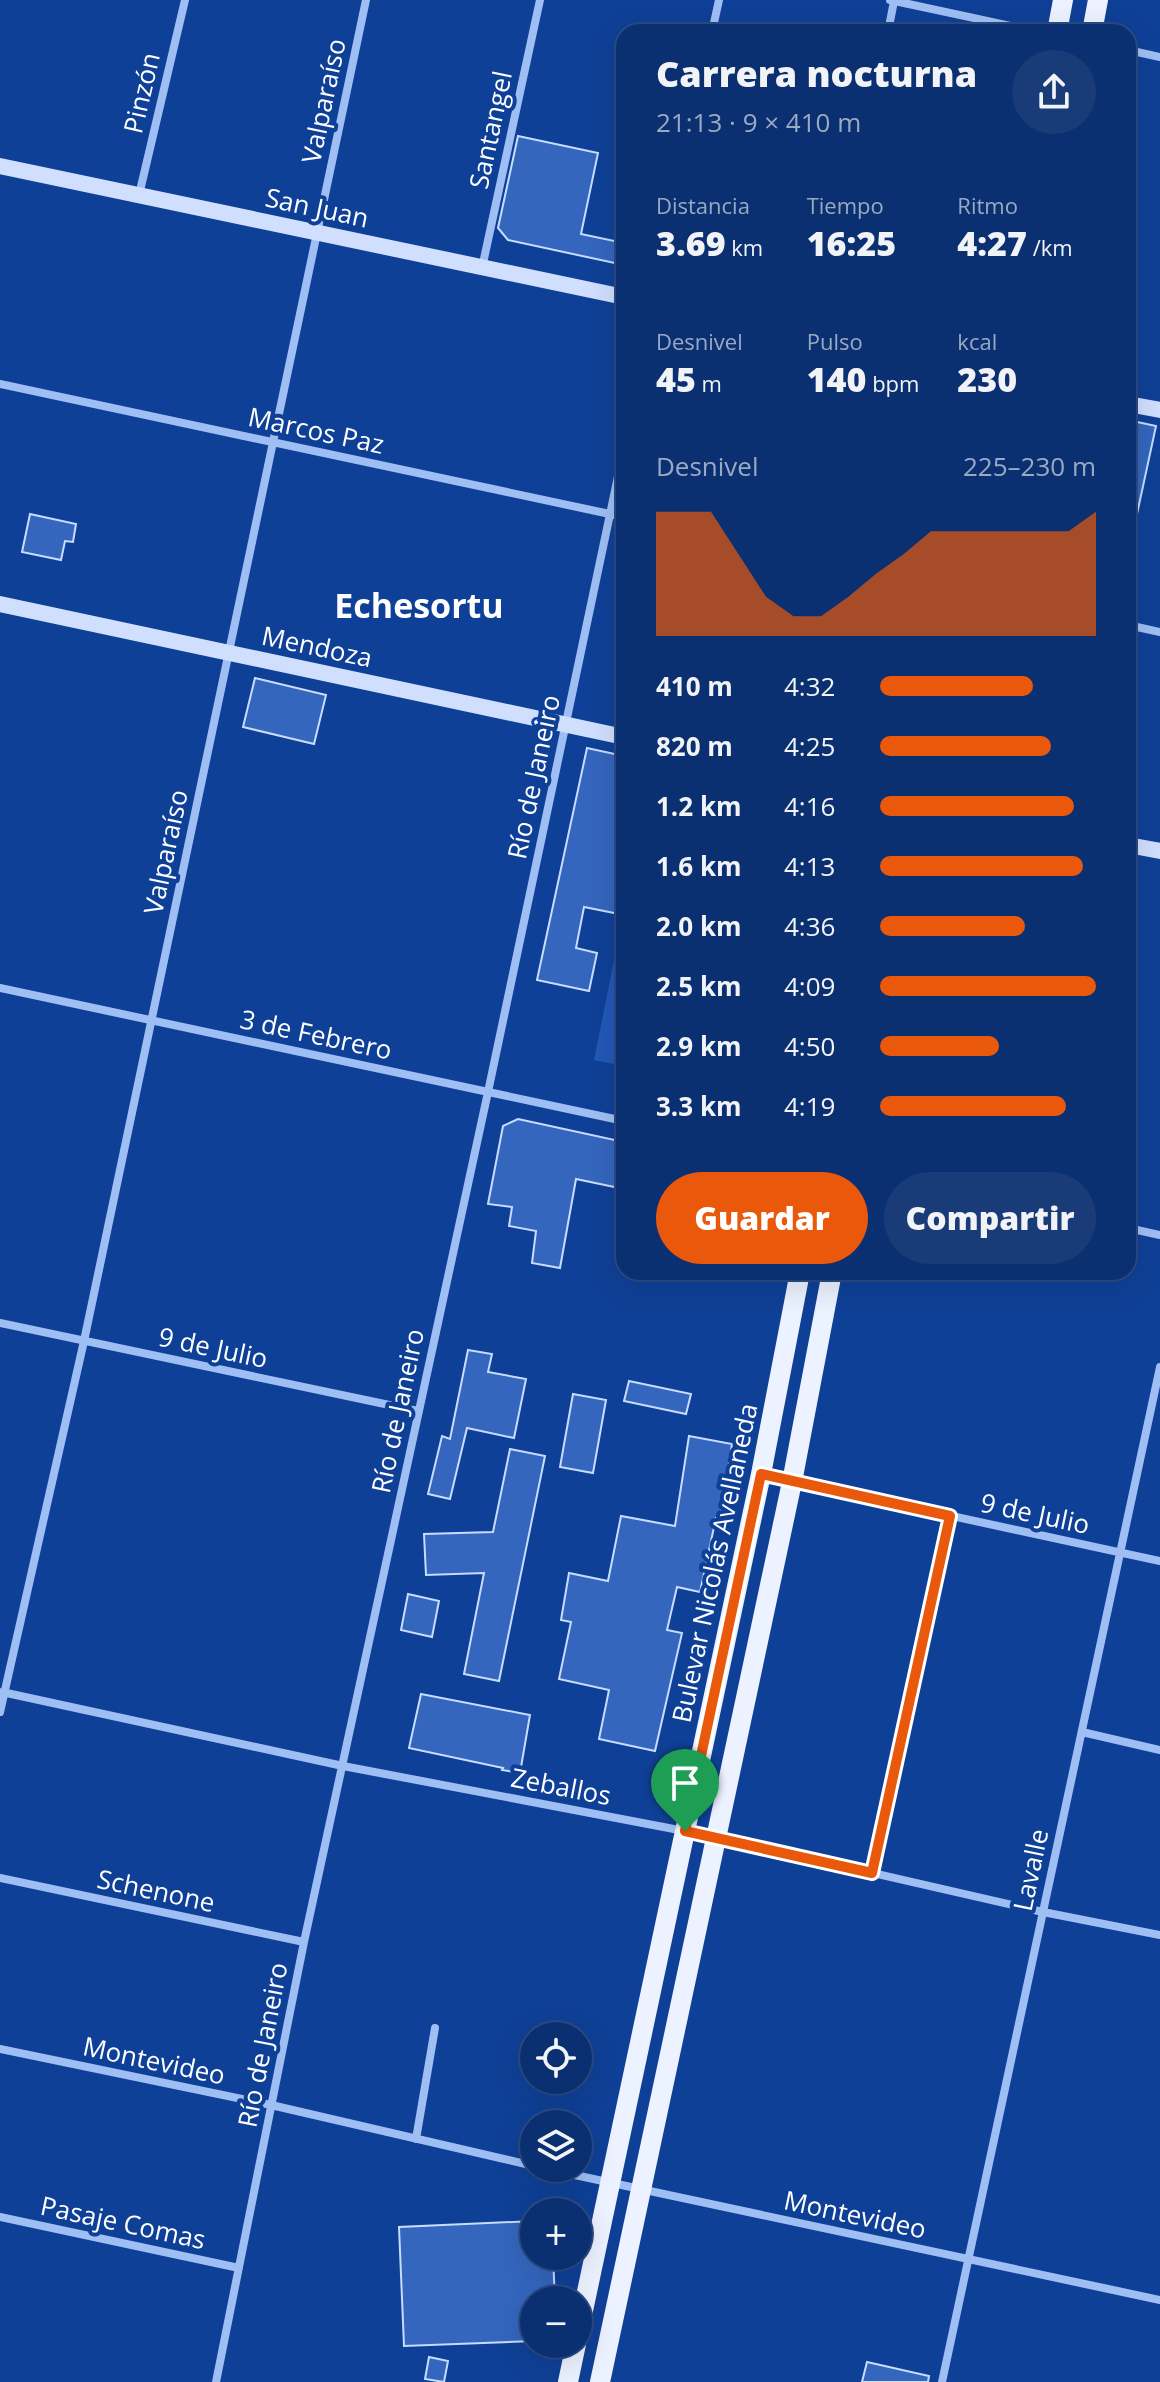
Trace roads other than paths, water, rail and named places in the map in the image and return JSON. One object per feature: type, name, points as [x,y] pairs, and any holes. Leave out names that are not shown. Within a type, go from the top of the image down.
[{"type":"main road","points":[[1058,24],[1063,0]]},
{"type":"main road","points":[[1094,24],[1098,0]]},
{"type":"main road","name":"San Juan","points":[[0,166],[616,295]]},
{"type":"main road","points":[[1136,406],[1160,410]]},
{"type":"main road","name":"Mendoza","points":[[0,604],[616,735]]},
{"type":"main road","points":[[1136,846],[1160,851]]},
{"type":"main road","name":"Bulevar Nicolás Avellaneda","points":[[588,2286],[761,1474],[798,1280]]},
{"type":"main road","points":[[600,2382],[792,1482],[830,1280]]},
{"type":"main road","points":[[568,2382],[573,2358]]},
{"type":"street","name":"Pinzón","points":[[139,195],[185,0]]},
{"type":"street","name":"Valparaíso","points":[[0,1712],[2,1692],[84,1341],[366,0]]},
{"type":"street","name":"Santangel","points":[[482,268],[540,0]]},
{"type":"street","points":[[714,24],[719,0]]},
{"type":"street","points":[[889,24],[892,0],[1002,24]]},
{"type":"street","points":[[1136,52],[1160,57]]},
{"type":"street","name":"Marcos Paz","points":[[0,384],[616,515]]},
{"type":"street","name":"Río de Janeiro","points":[[216,2382],[304,1942],[616,486]]},
{"type":"street","points":[[1136,627],[1160,632]]},
{"type":"street","name":"3 de Febrero","points":[[0,988],[616,1119]]},
{"type":"street","points":[[1136,1230],[1160,1235]]},
{"type":"street","name":"9 de Julio","points":[[0,1323],[418,1411]]},
{"type":"street","name":"Lavalle","points":[[942,2382],[1160,1367]]},
{"type":"street","name":"9 de Julio","points":[[761,1474],[1160,1561]]},
{"type":"street","points":[[872,1873],[950,1516]]},
{"type":"street","name":"Zeballos","points":[[2,1692],[343,1766],[716,1837],[1043,1912],[1160,1935]]},
{"type":"street","points":[[1082,1732],[1160,1750]]},
{"type":"street","name":"Schenone","points":[[0,1878],[304,1942]]},
{"type":"street","points":[[416,2139],[435,2028]]},
{"type":"street","name":"Montevideo","points":[[0,2049],[271,2105],[520,2163]]},
{"type":"street","name":"Montevideo","points":[[592,2180],[1160,2300]]},
{"type":"street","name":"Pasaje Comas","points":[[0,2217],[239,2268]]},
{"type":"district","name":"Echesortu","points":[[419,606]]}]
